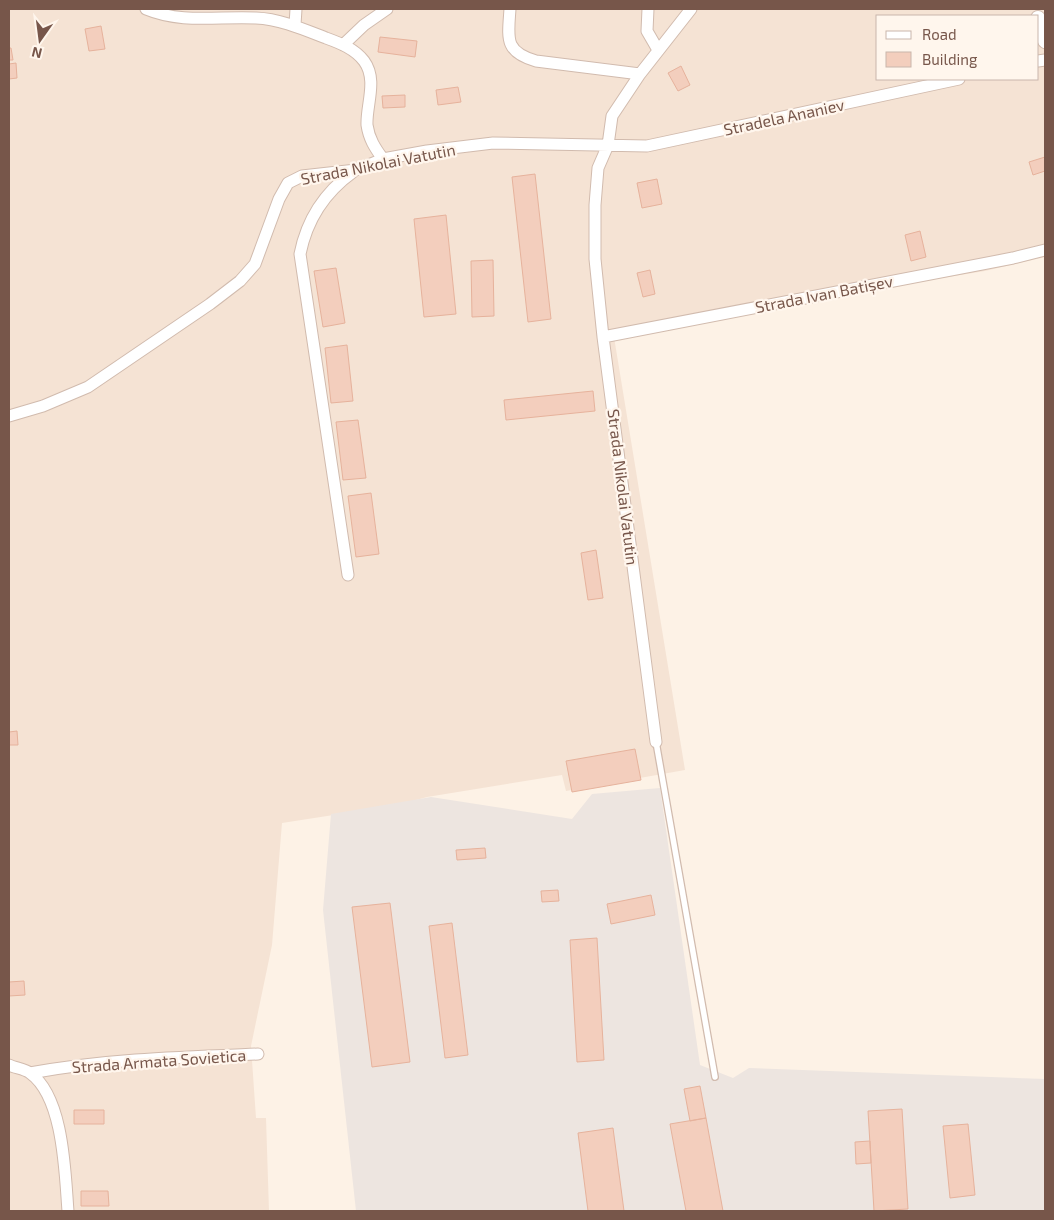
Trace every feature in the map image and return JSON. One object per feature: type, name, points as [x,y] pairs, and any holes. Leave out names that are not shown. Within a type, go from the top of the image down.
[{"type":"street","points":[[146,9],[165,16],[211,14],[257,18],[295,25],[343,45],[356,53],[365,63],[369,73],[371,86],[367,125],[372,142],[383,159]]},
{"type":"street","points":[[295,25],[296,9]]},
{"type":"street","points":[[343,45],[364,25],[387,9]]},
{"type":"street","points":[[510,9],[510,42],[515,52],[523,57],[536,61],[640,74]]},
{"type":"street","points":[[648,9],[647,31],[658,50]]},
{"type":"street","name":"Strada Nikolai Vatutin","points":[[656,742],[603,337],[595,259],[595,205],[598,168],[608,145],[612,116],[640,74],[691,9]]},
{"type":"street","points":[[1039,23],[1045,41]]},
{"type":"street","name":"Stradela Ananiev","points":[[608,145],[647,146],[954,80]]},
{"type":"street","name":"Strada Nikolai Vatutin","points":[[9,416],[43,406],[88,387],[210,304],[240,281],[255,264],[279,199],[288,183],[302,176],[356,170],[383,159],[493,143],[608,145]]},
{"type":"street","points":[[348,575],[300,254],[309,223],[318,208],[336,184],[356,170]]},
{"type":"street","name":"Strada Ivan Batișev","points":[[603,337],[1013,258],[1045,250]]},
{"type":"street","name":"Strada Armata Sovietica","points":[[30,1073],[81,1064],[132,1059],[258,1054]]},
{"type":"street","points":[[9,1065],[30,1073],[50,1100],[63,1150],[68,1211]]},
{"type":"lane","points":[[656,742],[716,1077]]},
{"type":"shaded area","points":[[9,9],[1045,9],[1045,257],[985,271],[801,301],[614,337],[685,770],[566,791],[562,775],[427,797],[398,805],[282,823],[272,945],[251,1046],[256,1118],[266,1118],[269,1211],[9,1211]]},
{"type":"shaded area","points":[[660,788],[700,1065],[733,1078],[749,1068],[1045,1079],[1045,1211],[356,1211],[323,910],[331,814],[431,797],[572,819],[592,794]]},
{"type":"building","points":[[101,26],[105,49],[89,51],[85,29]]},
{"type":"building","points":[[380,37],[417,41],[415,57],[378,52]]},
{"type":"building","points":[[9,48],[11,48],[13,60],[9,60]]},
{"type":"building","points":[[16,63],[17,78],[9,79],[9,64]]},
{"type":"building","points":[[681,66],[690,85],[678,91],[668,73]]},
{"type":"building","points":[[458,87],[461,102],[438,105],[436,90]]},
{"type":"building","points":[[405,95],[405,107],[383,108],[382,96]]},
{"type":"building","points":[[1045,157],[1045,171],[1033,175],[1029,162]]},
{"type":"building","points":[[535,174],[551,319],[528,322],[512,177]]},
{"type":"building","points":[[657,179],[662,204],[642,208],[637,183]]},
{"type":"building","points":[[446,215],[456,314],[424,317],[414,219]]},
{"type":"building","points":[[920,231],[926,257],[911,261],[905,235]]},
{"type":"building","points":[[493,260],[494,316],[472,317],[471,261]]},
{"type":"building","points":[[336,268],[345,323],[323,327],[314,271]]},
{"type":"building","points":[[650,270],[655,294],[643,297],[637,273]]},
{"type":"building","points":[[347,345],[353,401],[331,403],[325,348]]},
{"type":"building","points":[[593,391],[595,411],[506,420],[504,400]]},
{"type":"building","points":[[358,420],[366,478],[343,480],[336,422]]},
{"type":"building","points":[[371,493],[379,554],[356,557],[348,496]]},
{"type":"building","points":[[596,550],[603,598],[588,600],[581,553]]},
{"type":"building","points":[[17,731],[18,745],[9,745],[9,732]]},
{"type":"building","points":[[635,749],[641,780],[572,792],[566,761]]},
{"type":"building","points":[[485,848],[486,858],[457,860],[456,850]]},
{"type":"building","points":[[558,890],[559,901],[542,902],[541,891]]},
{"type":"building","points":[[651,895],[655,915],[611,924],[607,904]]},
{"type":"building","points":[[390,903],[410,1062],[372,1067],[352,907]]},
{"type":"building","points":[[452,923],[468,1055],[445,1058],[429,926]]},
{"type":"building","points":[[597,938],[604,1060],[577,1062],[570,940]]},
{"type":"building","points":[[24,981],[25,995],[9,996],[9,982]]},
{"type":"building","points":[[700,1086],[706,1118],[690,1121],[684,1089]]},
{"type":"building","points":[[902,1109],[908,1209],[874,1211],[868,1111]]},
{"type":"building","points":[[74,1110],[104,1110],[104,1124],[74,1124]]},
{"type":"building","points":[[706,1118],[723,1211],[686,1211],[670,1124]]},
{"type":"building","points":[[968,1124],[975,1195],[950,1198],[943,1126]]},
{"type":"building","points":[[613,1128],[624,1211],[588,1211],[578,1133]]},
{"type":"building","points":[[870,1141],[871,1163],[856,1164],[855,1142]]},
{"type":"building","points":[[81,1191],[108,1191],[109,1206],[81,1206]]}]
